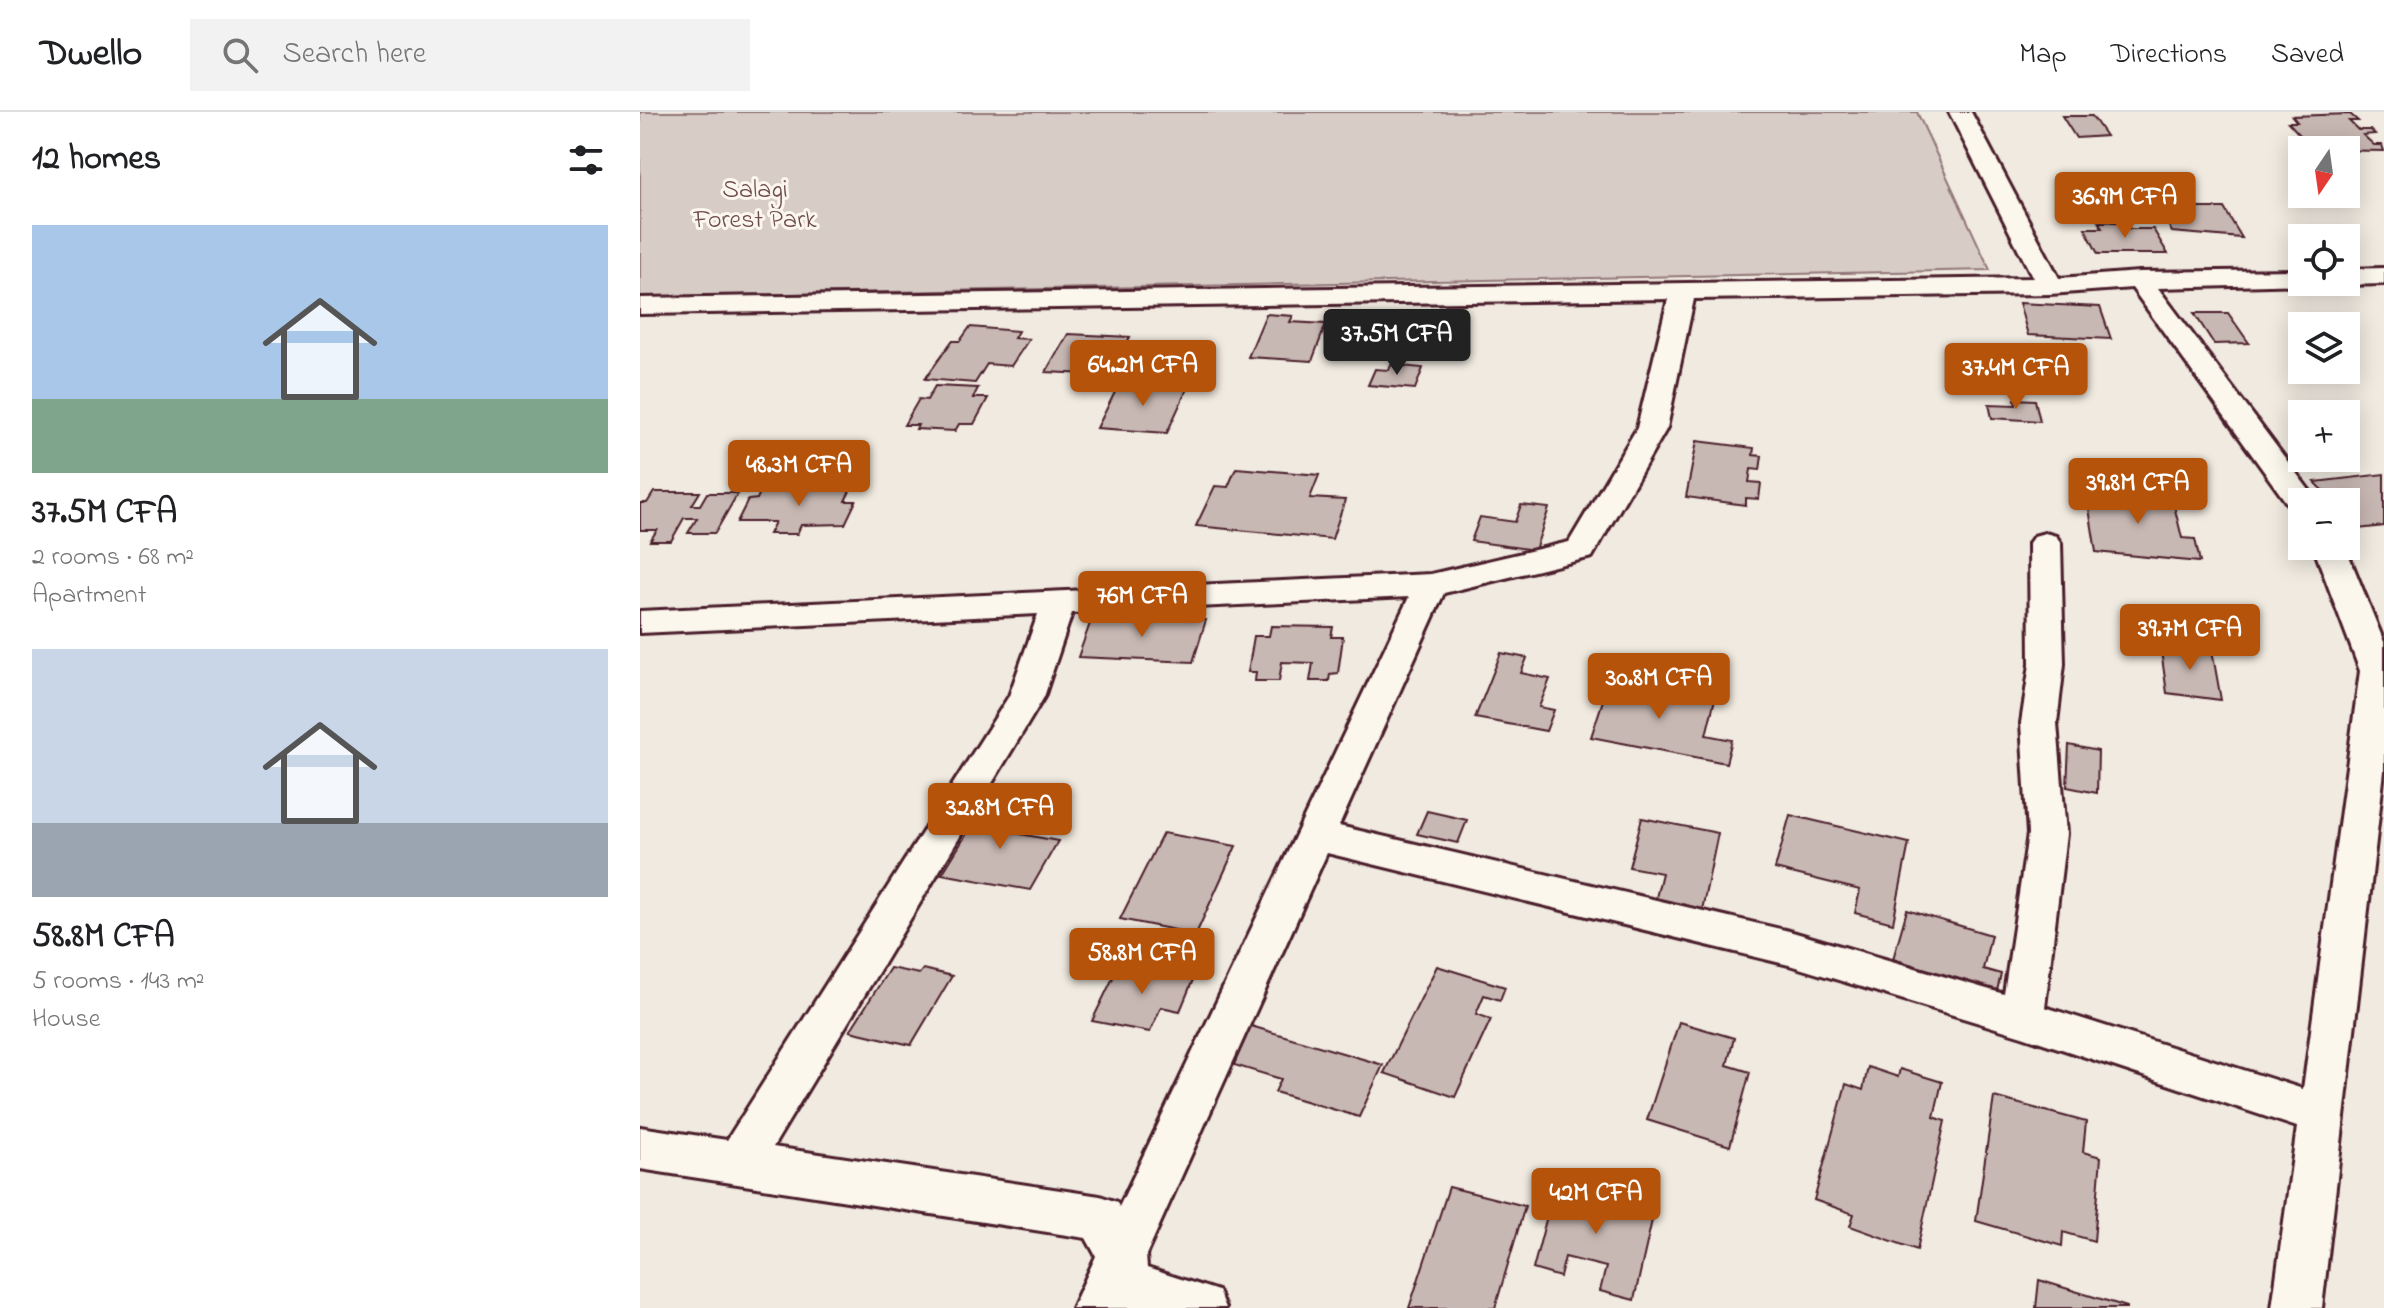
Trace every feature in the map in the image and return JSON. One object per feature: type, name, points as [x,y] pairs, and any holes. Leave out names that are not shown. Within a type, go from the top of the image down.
[{"type":"street","points":[[1960,112],[2050,286]]},
{"type":"street","points":[[2360,277],[2384,276]]},
{"type":"street","points":[[640,306],[2050,286],[2139,280],[2288,278]]},
{"type":"street","points":[[2139,280],[2292,488]]},
{"type":"street","points":[[640,622],[1431,585],[1581,550],[1652,428],[1683,290]]},
{"type":"street","points":[[2022,1018],[2047,834],[2039,723],[2047,664],[2045,543]]},
{"type":"street","points":[[2297,1308],[2381,672],[2335,560]]},
{"type":"street","points":[[1097,1308],[1431,585]]},
{"type":"street","points":[[738,1163],[1026,697],[1059,602]]},
{"type":"street","points":[[1314,835],[1789,948],[2022,1018],[2321,1115]]},
{"type":"street","points":[[640,1148],[1100,1218],[1122,1256],[1123,1284],[1200,1308]]},
{"type":"green space","name":"Salagi Forest Park","points":[[640,112],[1917,112],[1990,270],[640,297]]},
{"type":"building","points":[[2350,114],[2358,121],[2349,121],[2358,130],[2371,130],[2375,134],[2363,135],[2374,145],[2382,145],[2384,151],[2360,151],[2360,136],[2301,136],[2288,122],[2297,122],[2292,116]]},
{"type":"building","points":[[2062,116],[2092,116],[2106,136],[2076,138]]},
{"type":"building","points":[[2194,208],[2224,208],[2242,238],[2172,232],[2161,212],[2197,213]]},
{"type":"building","points":[[2099,222],[2126,222],[2130,229],[2153,229],[2168,254],[2098,254],[2085,228],[2102,228]]},
{"type":"building","points":[[2019,303],[2100,307],[2111,339],[2028,335]]},
{"type":"building","points":[[2194,313],[2228,313],[2249,343],[2214,344]]},
{"type":"building","points":[[1266,314],[1293,316],[1290,322],[1326,324],[1312,361],[1248,357]]},
{"type":"building","points":[[970,327],[1018,331],[1014,338],[1029,339],[1011,366],[987,364],[975,383],[925,379],[952,341],[960,341]]},
{"type":"building","points":[[1068,334],[1130,337],[1111,375],[1046,372]]},
{"type":"building","points":[[1391,365],[1423,368],[1415,389],[1368,385],[1375,369],[1389,370]]},
{"type":"building","points":[[1120,382],[1188,387],[1167,433],[1097,428]]},
{"type":"building","points":[[935,386],[978,388],[973,398],[988,398],[974,424],[959,424],[955,431],[916,429],[918,425],[904,425],[919,399],[927,400]]},
{"type":"building","points":[[2015,399],[2035,400],[2040,421],[1992,418],[1989,404],[2016,405]]},
{"type":"building","points":[[1697,441],[1754,448],[1753,455],[1762,456],[1760,470],[1751,469],[1749,482],[1761,483],[1759,499],[1746,498],[1746,505],[1686,497]]},
{"type":"building","points":[[1236,468],[1319,475],[1310,498],[1345,500],[1332,539],[1196,526],[1215,486],[1228,487]]},
{"type":"building","points":[[2384,474],[2384,526],[2360,529],[2360,488],[2321,488],[2315,482]]},
{"type":"building","points":[[852,487],[845,501],[856,501],[845,524],[801,525],[797,534],[769,534],[775,522],[737,522],[748,500],[757,499],[762,488]]},
{"type":"building","points":[[2086,490],[2172,497],[2182,538],[2195,539],[2200,562],[2096,552]]},
{"type":"building","points":[[654,492],[700,492],[692,505],[700,505],[707,493],[738,493],[715,533],[688,533],[697,518],[684,518],[671,541],[650,541],[657,530],[640,530],[640,503],[647,503]]},
{"type":"building","points":[[1521,505],[1549,508],[1535,550],[1471,541],[1480,517],[1515,522]]},
{"type":"building","points":[[1093,615],[1206,620],[1193,662],[1078,657]]},
{"type":"building","points":[[1271,626],[1333,627],[1331,637],[1343,637],[1338,673],[1330,674],[1329,681],[1310,681],[1313,663],[1282,662],[1279,681],[1255,681],[1256,672],[1248,672],[1254,636],[1269,636]]},
{"type":"building","points":[[2160,644],[2212,650],[2221,700],[2167,693]]},
{"type":"building","points":[[1501,653],[1527,658],[1521,673],[1550,679],[1539,707],[1554,710],[1546,731],[1475,718]]},
{"type":"building","points":[[1610,679],[1715,699],[1706,735],[1732,740],[1726,763],[1591,737]]},
{"type":"building","points":[[2069,745],[2098,751],[2097,793],[2067,787]]},
{"type":"building","points":[[984,806],[1027,814],[1015,833],[1058,841],[1030,890],[942,874]]},
{"type":"building","points":[[1427,811],[1467,820],[1458,843],[1417,834]]},
{"type":"building","points":[[1790,815],[1909,843],[1893,923],[1855,913],[1860,890],[1775,869]]},
{"type":"building","points":[[1642,818],[1718,833],[1701,915],[1654,906],[1662,873],[1629,867]]},
{"type":"building","points":[[1163,833],[1236,846],[1196,934],[1120,919]]},
{"type":"building","points":[[1907,910],[1991,935],[1983,969],[2001,974],[1997,991],[1893,959]]},
{"type":"building","points":[[1121,961],[1195,975],[1180,1011],[1161,1007],[1150,1032],[1092,1021]]},
{"type":"building","points":[[1437,966],[1505,987],[1500,1000],[1484,995],[1476,1014],[1491,1019],[1455,1097],[1384,1073]]},
{"type":"building","points":[[890,968],[919,974],[923,969],[952,976],[911,1045],[850,1031]]},
{"type":"building","points":[[1679,1022],[1734,1038],[1727,1065],[1750,1072],[1730,1146],[1647,1120]]},
{"type":"building","points":[[1251,1026],[1383,1065],[1359,1117],[1275,1092],[1281,1079],[1231,1064]]},
{"type":"building","points":[[1868,1067],[1898,1077],[1900,1069],[1942,1082],[1934,1117],[1945,1121],[1917,1250],[1850,1226],[1854,1214],[1814,1200],[1846,1084],[1863,1090]]},
{"type":"building","points":[[1994,1097],[2086,1122],[2083,1152],[2101,1157],[2094,1241],[2063,1232],[2062,1246],[1976,1221]]},
{"type":"building","points":[[1556,1182],[1655,1207],[1634,1300],[1600,1291],[1606,1267],[1565,1257],[1560,1277],[1533,1269]]},
{"type":"building","points":[[1449,1187],[1525,1206],[1495,1308],[1409,1308]]},
{"type":"building","points":[[2039,1280],[2127,1307],[2127,1308],[2036,1308]]}]
